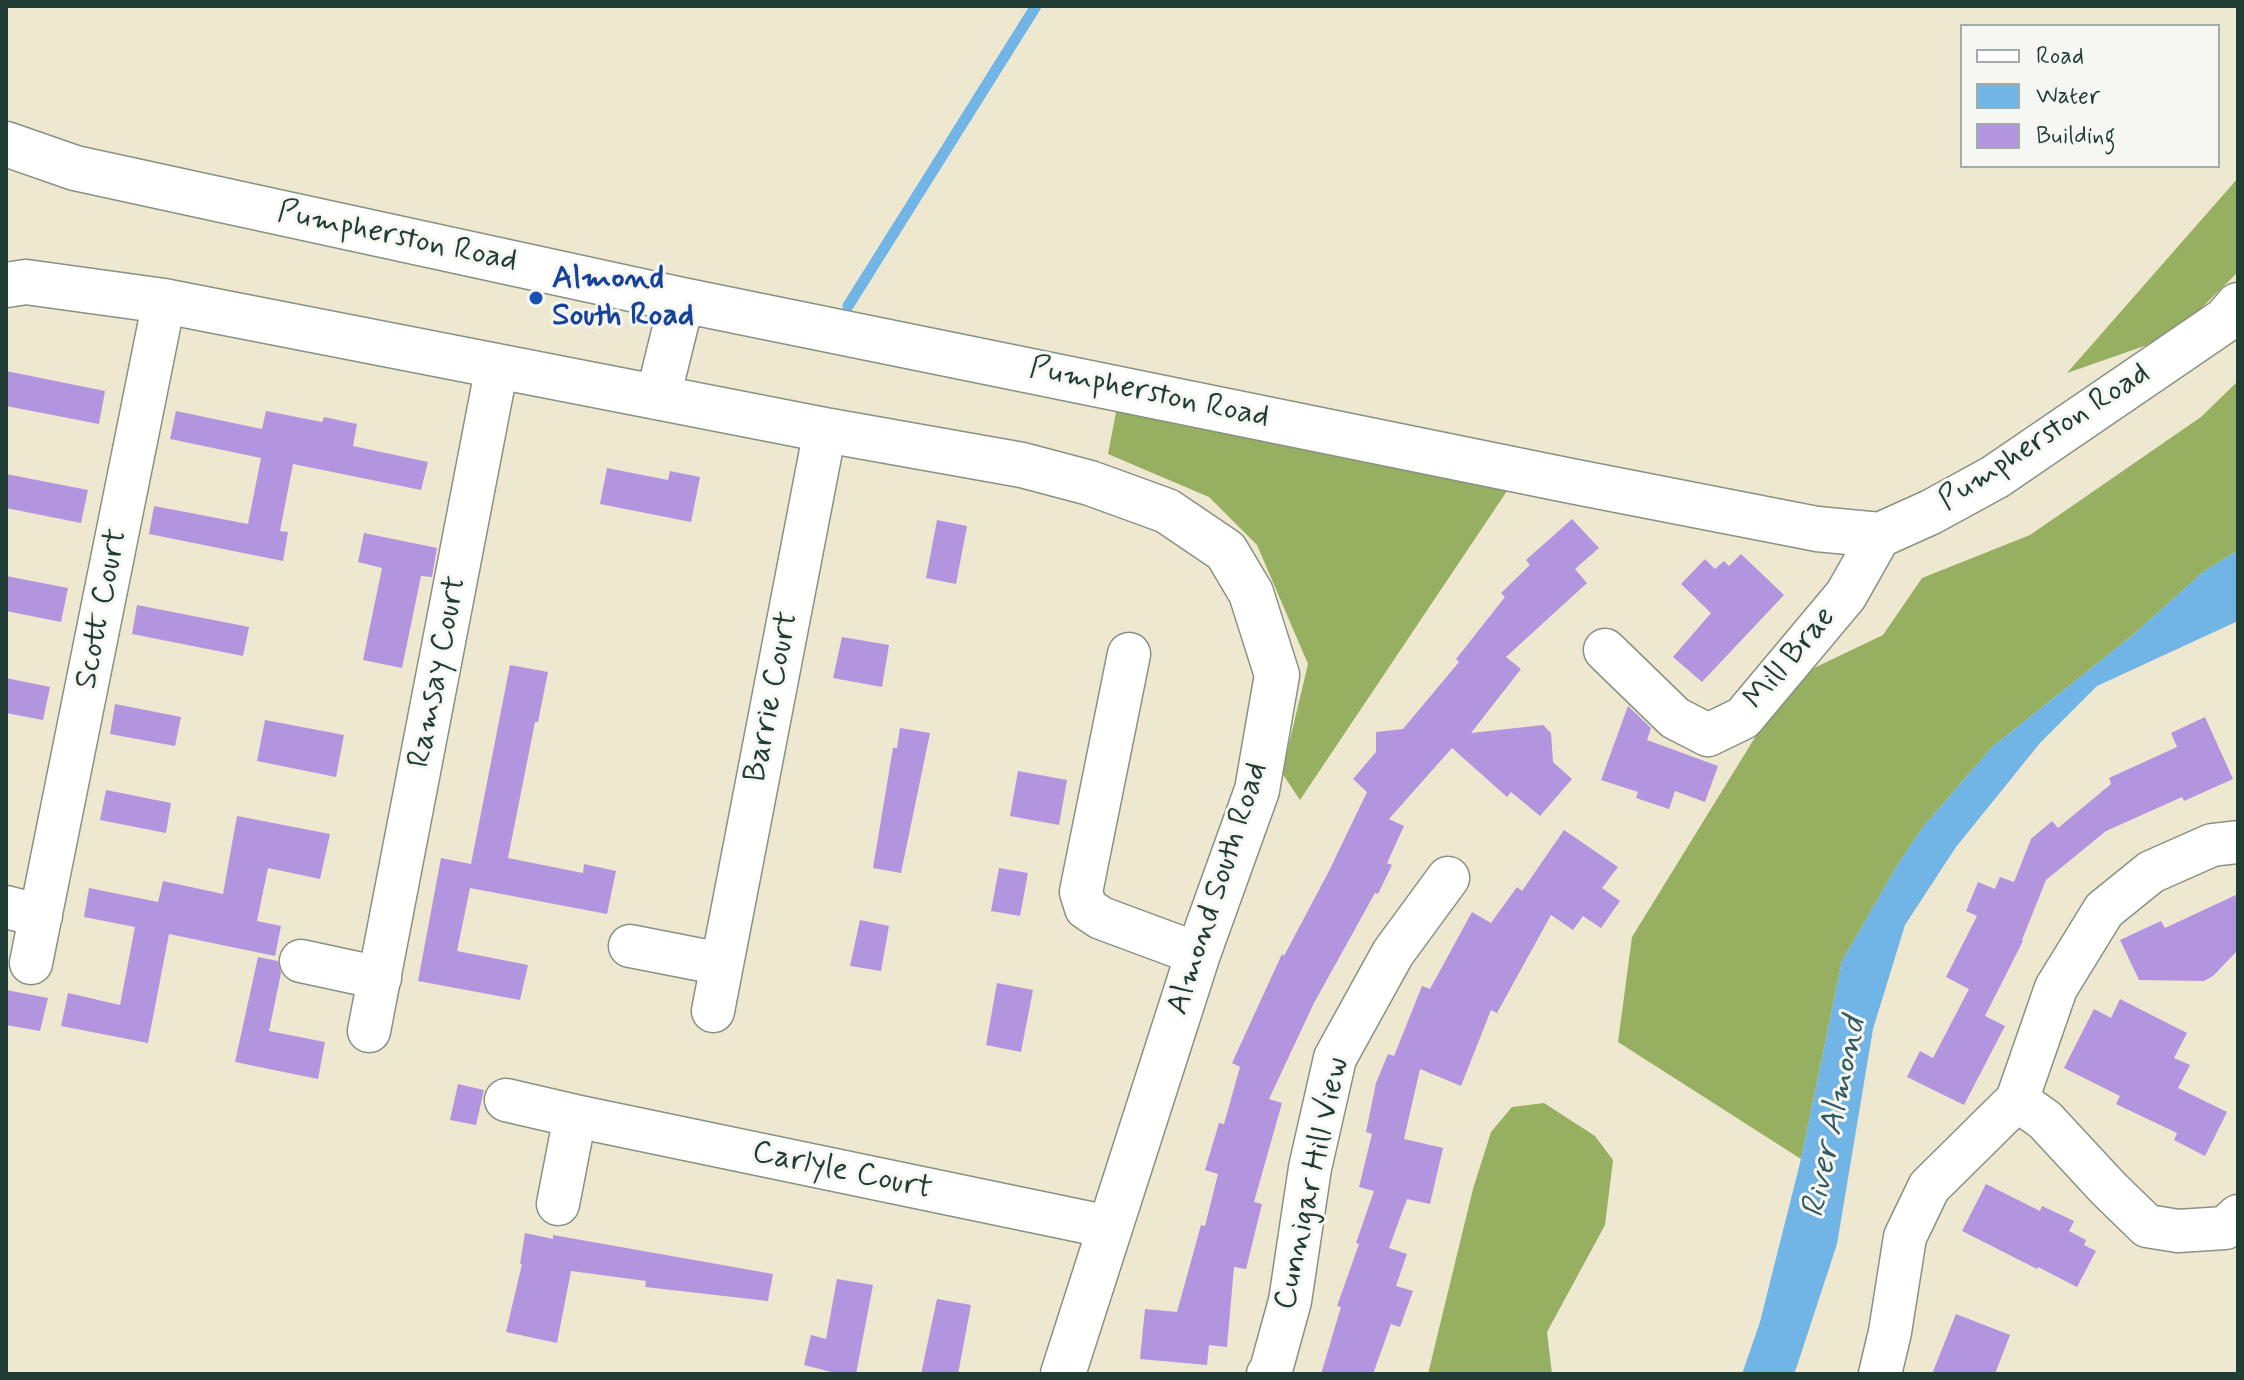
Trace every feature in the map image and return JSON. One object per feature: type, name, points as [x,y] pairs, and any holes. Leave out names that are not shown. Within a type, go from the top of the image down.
[{"type":"main road","name":"Pumpherston Road","points":[[6,144],[75,168],[682,300],[1571,481],[1817,529],[1880,535],[1931,512],[1995,477],[2225,320],[2238,305]]},
{"type":"main road","name":"Almond South Road","points":[[6,285],[26,282],[164,301],[825,430],[1022,465],[1090,483],[1167,511],[1226,551],[1251,593],[1277,675],[1257,790],[1198,954],[1064,1374]]},
{"type":"main road","points":[[658,397],[682,300]]},
{"type":"street","name":"Scott Court","points":[[31,963],[24,912],[164,301]]},
{"type":"street","name":"Ramsay Court","points":[[369,1031],[497,366]]},
{"type":"street","name":"Barrie Court","points":[[713,1011],[825,430]]},
{"type":"street","name":"Mill Brae","points":[[1605,650],[1675,718],[1708,735],[1743,718],[1846,595],[1880,535]]},
{"type":"street","points":[[1129,654],[1134,706],[1081,892],[1086,908],[1101,918],[1198,954]]},
{"type":"street","points":[[1880,1374],[1905,1237],[1929,1187],[2017,1100],[2056,988],[2104,910],[2151,872],[2212,845],[2238,842]]},
{"type":"street","name":"Cunnigar Hill View","points":[[1268,1374],[1290,1301],[1310,1168],[1335,1058],[1393,953],[1448,878]]},
{"type":"street","points":[[630,946],[722,964]]},
{"type":"street","points":[[301,961],[380,978]]},
{"type":"street","name":"Carlyle Court","points":[[506,1100],[1109,1227]]},
{"type":"street","points":[[2017,1100],[2045,1120],[2147,1226],[2178,1231],[2225,1228],[2238,1216]]},
{"type":"street","points":[[558,1204],[575,1116]]},
{"type":"green space","points":[[2238,178],[2238,272],[2173,336],[2067,373]]},
{"type":"green space","points":[[2238,381],[2238,550],[2203,572],[2133,635],[1992,747],[1923,827],[1842,961],[1801,1159],[1618,1042],[1632,937],[1791,679],[1883,635],[1922,578],[2030,535],[2201,417]]},
{"type":"green space","points":[[1117,407],[1507,491],[1300,800],[1282,773],[1308,664],[1257,545],[1209,497],[1108,454]]},
{"type":"green space","points":[[1544,1103],[1595,1136],[1613,1160],[1605,1225],[1547,1332],[1552,1374],[1428,1374],[1473,1189],[1491,1132],[1512,1107]]},
{"type":"water","name":"River Almond","points":[[2238,550],[2238,621],[2097,686],[2040,743],[1956,847],[1905,925],[1873,1029],[1837,1244],[1797,1366],[1794,1374],[1742,1374],[1760,1322],[1801,1159],[1842,961],[1898,864],[1923,827],[1992,747],[2133,635],[2203,572]]},
{"type":"building","points":[[6,371],[105,391],[99,424],[6,406]]},
{"type":"building","points":[[176,411],[262,429],[266,411],[322,422],[324,417],[357,424],[353,446],[428,462],[421,490],[293,464],[280,531],[288,532],[283,561],[149,534],[154,506],[248,524],[261,458],[170,439]]},
{"type":"building","points":[[607,468],[668,480],[670,471],[700,477],[691,522],[600,504]]},
{"type":"building","points":[[6,474],[88,490],[81,523],[6,508]]},
{"type":"building","points":[[1572,519],[1599,548],[1575,569],[1587,583],[1506,657],[1521,669],[1471,733],[1543,725],[1551,733],[1553,762],[1572,779],[1540,816],[1511,792],[1507,797],[1452,748],[1389,819],[1404,826],[1387,863],[1392,865],[1314,1003],[1269,1099],[1282,1103],[1254,1202],[1262,1204],[1246,1269],[1234,1267],[1227,1347],[1209,1345],[1207,1365],[1140,1359],[1145,1309],[1177,1312],[1201,1225],[1205,1226],[1218,1174],[1205,1170],[1219,1123],[1224,1124],[1240,1067],[1232,1063],[1282,954],[1284,956],[1329,871],[1367,792],[1353,779],[1376,752],[1376,732],[1403,729],[1459,662],[1456,659],[1505,597],[1501,593],[1530,565],[1526,560]]},
{"type":"building","points":[[937,520],[967,526],[956,584],[926,578]]},
{"type":"building","points":[[364,533],[437,548],[432,577],[421,576],[402,668],[363,660],[382,568],[358,562]]},
{"type":"building","points":[[1741,554],[1784,595],[1702,682],[1673,657],[1711,613],[1681,584],[1705,559],[1715,569],[1724,561],[1729,566]]},
{"type":"building","points":[[6,576],[68,588],[61,622],[6,611]]},
{"type":"building","points":[[137,605],[249,627],[243,656],[132,634]]},
{"type":"building","points":[[842,637],[889,645],[882,687],[833,678]]},
{"type":"building","points":[[510,665],[548,672],[508,858],[583,873],[584,864],[616,871],[607,914],[470,888],[457,951],[528,965],[520,1000],[418,981],[441,858],[471,864]]},
{"type":"building","points":[[6,678],[50,687],[43,720],[6,713]]},
{"type":"building","points":[[115,704],[181,717],[175,746],[110,734]]},
{"type":"building","points":[[1628,706],[1651,728],[1647,740],[1718,766],[1705,802],[1675,791],[1669,809],[1636,798],[1638,792],[1601,780]]},
{"type":"building","points":[[2205,717],[2233,779],[2184,801],[2182,797],[2106,831],[2046,880],[2023,941],[1985,1016],[2005,1026],[1964,1105],[1907,1077],[1920,1051],[1933,1058],[1969,989],[1946,977],[1977,916],[1966,911],[1978,882],[1995,889],[2000,877],[2014,882],[2031,839],[2052,821],[2058,828],[2111,784],[2109,778],[2177,747],[2171,733]]},
{"type":"building","points":[[265,720],[344,735],[336,777],[257,761]]},
{"type":"building","points":[[900,728],[930,733],[901,873],[873,868],[893,748],[897,748]]},
{"type":"building","points":[[1018,771],[1067,780],[1059,825],[1010,816]]},
{"type":"building","points":[[106,790],[171,803],[166,833],[100,820]]},
{"type":"building","points":[[237,816],[330,834],[320,879],[268,868],[257,921],[281,926],[275,956],[169,934],[148,1043],[61,1026],[68,993],[120,1005],[135,927],[84,917],[89,888],[158,902],[163,881],[223,894]]},
{"type":"building","points":[[1564,830],[1618,867],[1602,888],[1620,901],[1601,928],[1583,916],[1573,930],[1551,915],[1497,1013],[1491,1010],[1461,1086],[1420,1069],[1404,1139],[1443,1148],[1430,1204],[1407,1199],[1389,1248],[1407,1254],[1396,1286],[1413,1291],[1400,1327],[1391,1324],[1373,1374],[1321,1374],[1341,1307],[1337,1306],[1374,1191],[1359,1187],[1372,1134],[1366,1132],[1376,1083],[1388,1054],[1394,1056],[1422,986],[1430,989],[1472,912],[1491,923],[1517,887],[1522,891]]},
{"type":"building","points":[[999,868],[1028,873],[1020,916],[991,911]]},
{"type":"building","points":[[2238,894],[2238,950],[2213,976],[2204,981],[2139,980],[2120,940],[2161,921],[2165,928]]},
{"type":"building","points":[[860,920],[889,926],[881,971],[850,966]]},
{"type":"building","points":[[258,957],[278,961],[281,973],[269,1031],[325,1042],[318,1079],[235,1062]]},
{"type":"building","points":[[997,983],[1033,990],[1021,1052],[986,1045]]},
{"type":"building","points":[[6,990],[48,998],[40,1031],[6,1025]]},
{"type":"building","points":[[2120,999],[2187,1033],[2174,1058],[2190,1065],[2178,1088],[2227,1112],[2205,1156],[2174,1140],[2177,1133],[2116,1104],[2120,1096],[2064,1068],[2094,1009],[2111,1018]]},
{"type":"building","points":[[458,1084],[484,1090],[476,1125],[450,1120]]},
{"type":"building","points":[[1986,1184],[2040,1211],[2042,1206],[2074,1221],[2069,1231],[2086,1240],[2084,1245],[2096,1251],[2077,1287],[1962,1231]]},
{"type":"building","points":[[525,1233],[553,1239],[553,1235],[773,1274],[768,1301],[645,1287],[646,1281],[571,1271],[557,1343],[506,1332],[522,1264]]},
{"type":"building","points":[[837,1279],[873,1285],[856,1374],[839,1374],[804,1365],[811,1335],[826,1339]]},
{"type":"building","points":[[937,1299],[971,1305],[958,1374],[921,1374]]},
{"type":"building","points":[[1956,1314],[2010,1335],[1995,1374],[1932,1374]]},
{"type":"waterway","points":[[848,306],[1036,6]]},
{"type":"place","name":"Almond South Road","points":[[536,298]]}]
